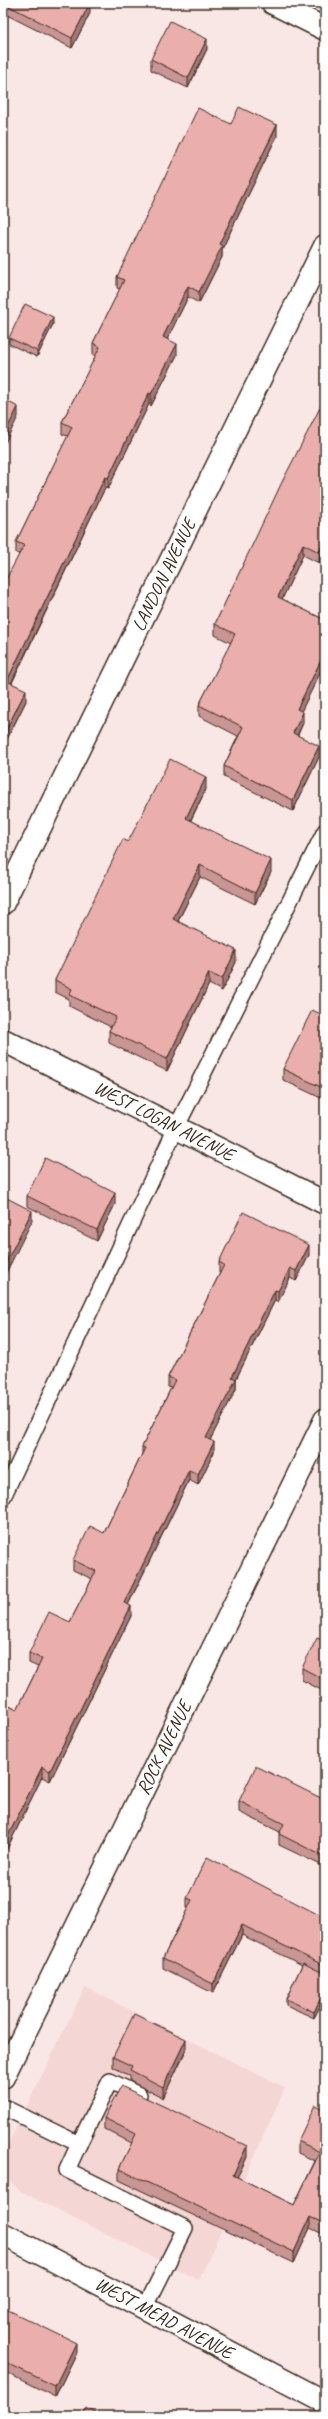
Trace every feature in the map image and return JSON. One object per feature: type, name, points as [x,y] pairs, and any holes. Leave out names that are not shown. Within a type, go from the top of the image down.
[{"type":"street","points":[[273,3],[325,29]]},
{"type":"street","name":"LANDON AVENUE","points":[[3,904],[325,246]]},
{"type":"street","name":"WEST LOGAN AVENUE","points":[[3,1040],[325,1203]]},
{"type":"street","name":"ROCK AVENUE","points":[[3,2077],[325,1420]]},
{"type":"street","name":"WEST MEAD AVENUE","points":[[3,2234],[325,2402]]},
{"type":"lane","points":[[3,1497],[176,1128],[325,831]]},
{"type":"lane","points":[[145,2308],[185,2228],[67,2170],[110,2081],[152,2102]]},
{"type":"lane","points":[[3,2107],[79,2144]]},
{"type":"shaded area","points":[[85,1987],[285,2088],[199,2280],[20,2191],[6,2177],[3,2155]]},
{"type":"building","points":[[3,3],[90,3],[72,38]]},
{"type":"building","points":[[170,21],[207,39],[188,78],[151,59]]},
{"type":"building","points":[[239,107],[277,125],[219,244],[222,246],[199,292],[188,286],[163,337],[177,344],[151,394],[149,393],[108,478],[105,477],[7,681],[26,690],[3,736],[3,585],[24,545],[16,542],[72,427],[62,422],[100,347],[93,343],[124,280],[117,277],[198,108],[231,124]]},
{"type":"building","points":[[25,304],[53,317],[37,351],[9,338]]},
{"type":"building","points":[[325,398],[325,540],[319,552],[303,544],[278,597],[325,620],[325,652],[297,709],[303,712],[293,733],[319,746],[293,800],[224,766],[243,727],[199,705],[235,634],[215,624],[282,482]]},
{"type":"building","points":[[3,399],[18,407],[3,437]]},
{"type":"building","points":[[170,759],[206,777],[186,818],[271,860],[255,893],[200,865],[173,919],[236,950],[222,979],[209,973],[167,1059],[109,1031],[116,1017],[69,995],[72,989],[55,980],[123,839],[128,842]]},
{"type":"building","points":[[312,1010],[325,1016],[325,1089],[283,1069]]},
{"type":"building","points":[[45,1158],[115,1193],[97,1230],[27,1196]]},
{"type":"building","points":[[3,1196],[32,1211],[3,1268]]},
{"type":"building","points":[[243,1212],[309,1245],[296,1271],[290,1268],[278,1291],[275,1290],[232,1377],[236,1379],[206,1438],[214,1442],[198,1474],[189,1470],[124,1603],[131,1606],[50,1771],[42,1767],[3,1846],[3,1703],[17,1710],[42,1659],[29,1653],[49,1612],[70,1622],[96,1571],[73,1560],[90,1526],[104,1533],[145,1448],[142,1447],[175,1380],[168,1377],[224,1265],[219,1262]]},
{"type":"building","points":[[317,1638],[325,1641],[325,1680],[302,1668]]},
{"type":"building","points":[[256,1766],[325,1800],[325,1857],[279,1834],[284,1824],[239,1801]]},
{"type":"building","points":[[207,1857],[325,1918],[325,1966],[242,1925],[213,1984],[163,1958],[192,1900],[187,1898]]},
{"type":"building","points":[[303,1963],[325,1974],[325,1989],[314,2012],[286,1999]]},
{"type":"building","points":[[134,2014],[186,2039],[163,2087],[130,2070],[132,2066],[113,2057]]},
{"type":"building","points":[[121,2086],[247,2146],[233,2175],[294,2205],[320,2152],[298,2141],[315,2105],[325,2110],[325,2224],[310,2217],[294,2252],[119,2169],[136,2134],[104,2118]]},
{"type":"building","points":[[4,2308],[76,2343],[55,2386],[3,2361]]},
{"type":"building","points":[[86,2408],[102,2416],[83,2416]]}]
